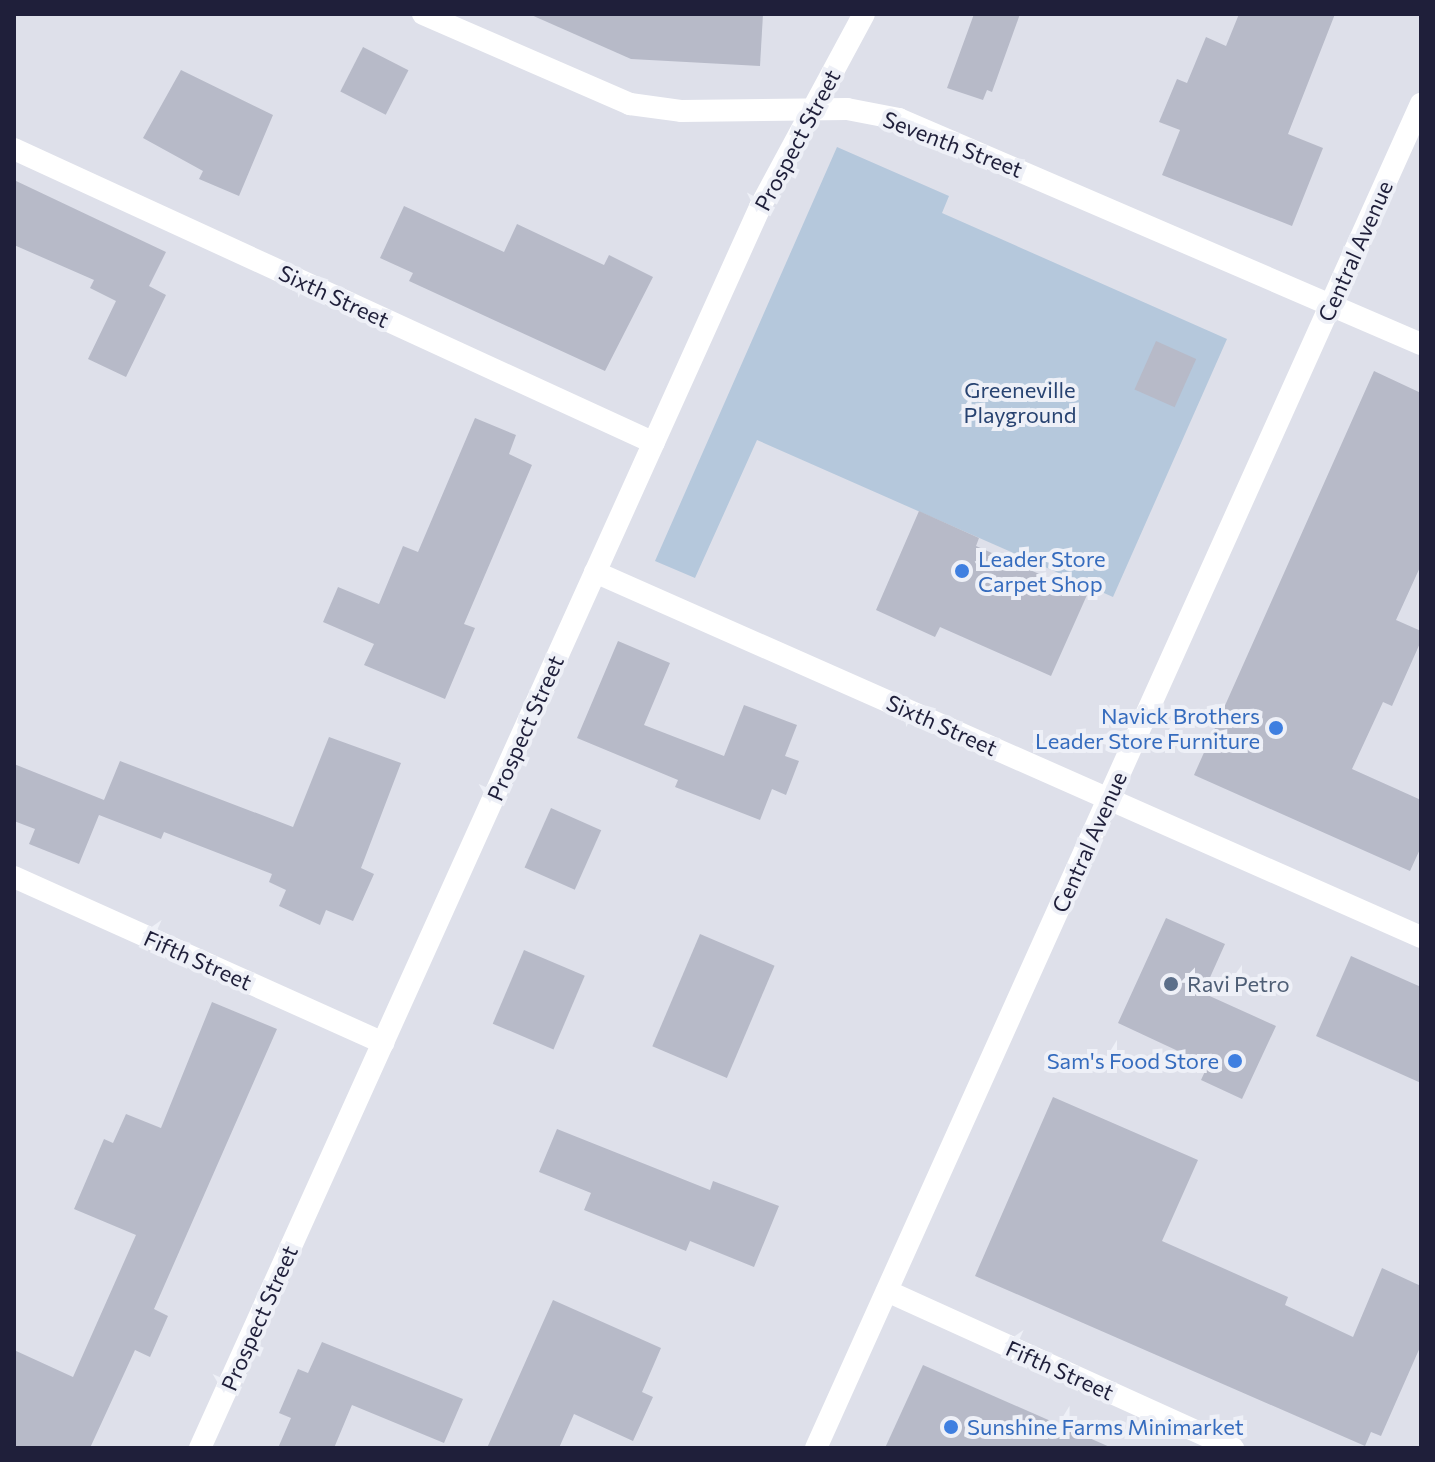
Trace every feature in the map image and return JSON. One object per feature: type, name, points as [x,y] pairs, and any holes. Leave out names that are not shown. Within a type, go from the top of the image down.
[{"type":"street","name":"Seventh Street","points":[[423,14],[630,104],[681,111],[813,107],[864,111],[916,125],[1421,344]]},
{"type":"street","name":"Prospect Street","points":[[200,1448],[760,207],[864,14]]},
{"type":"street","name":"Central Avenue","points":[[816,1448],[1421,104]]},
{"type":"street","name":"Sixth Street","points":[[14,149],[654,443]]},
{"type":"street","name":"Sixth Street","points":[[595,572],[1421,937]]},
{"type":"street","name":"Fifth Street","points":[[14,877],[383,1043]]},
{"type":"street","name":"Fifth Street","points":[[887,1291],[1233,1448]]},
{"type":"green space","name":"Greeneville Playground","points":[[837,147],[949,196],[942,213],[1227,339],[1113,597],[757,440],[695,578],[655,561]]},
{"type":"building","points":[[529,14],[763,14],[760,66],[631,59]]},
{"type":"building","points":[[974,14],[1020,14],[992,92],[987,90],[983,100],[947,88]]},
{"type":"building","points":[[1239,14],[1335,14],[1288,134],[1323,148],[1292,226],[1162,175],[1180,130],[1159,122],[1177,79],[1187,83],[1206,37],[1226,46]]},
{"type":"building","points":[[363,47],[408,70],[386,115],[340,92]]},
{"type":"building","points":[[181,70],[273,115],[239,196],[199,179],[203,171],[143,138]]},
{"type":"building","points":[[14,180],[166,252],[149,286],[166,295],[126,377],[88,359],[116,301],[90,288],[94,280],[14,245]]},
{"type":"building","points":[[404,206],[504,252],[517,224],[604,265],[609,255],[653,277],[605,371],[409,281],[413,273],[380,258]]},
{"type":"building","points":[[1156,341],[1196,359],[1175,407],[1134,389]]},
{"type":"building","name":"Navick Brothers Leader Store Furniture","points":[[1374,371],[1421,393],[1421,565],[1396,620],[1421,631],[1421,641],[1392,706],[1383,702],[1352,769],[1421,800],[1421,847],[1410,871],[1194,775]]},
{"type":"building","points":[[475,418],[516,435],[509,454],[532,465],[464,624],[475,628],[445,699],[364,665],[374,644],[323,622],[338,587],[379,604],[403,546],[418,552]]},
{"type":"building","name":"Leader Store Carpet Shop","points":[[919,511],[979,538],[976,546],[1087,595],[1051,676],[940,627],[935,637],[876,610]]},
{"type":"building","points":[[618,641],[670,663],[644,725],[724,756],[744,705],[797,725],[785,756],[799,761],[786,795],[772,789],[760,820],[675,787],[678,780],[577,738]]},
{"type":"building","points":[[329,737],[401,763],[361,868],[374,874],[353,921],[326,910],[320,925],[279,906],[286,890],[269,882],[272,874],[164,832],[161,839],[99,815],[79,864],[29,844],[35,829],[14,821],[14,764],[104,800],[120,761],[293,827]]},
{"type":"building","points":[[551,808],[601,830],[575,890],[525,867]]},
{"type":"building","points":[[1166,918],[1225,944],[1203,993],[1276,1026],[1242,1099],[1201,1080],[1208,1065],[1118,1023]]},
{"type":"building","points":[[700,934],[775,966],[727,1078],[652,1046]]},
{"type":"building","points":[[524,950],[585,976],[553,1049],[493,1024]]},
{"type":"building","points":[[1351,956],[1421,987],[1421,1083],[1316,1036]]},
{"type":"building","points":[[212,1002],[277,1029],[154,1309],[168,1316],[150,1357],[135,1350],[90,1448],[14,1448],[14,1350],[73,1377],[136,1235],[74,1209],[104,1139],[113,1143],[126,1114],[161,1128]]},
{"type":"building","points":[[1053,1097],[1198,1160],[1162,1241],[1288,1297],[1285,1305],[1353,1337],[1382,1268],[1421,1286],[1421,1345],[1381,1436],[1371,1432],[1365,1446],[975,1276]]},
{"type":"building","points":[[557,1129],[710,1190],[713,1181],[779,1206],[754,1267],[690,1241],[686,1251],[584,1210],[591,1193],[539,1172]]},
{"type":"building","points":[[553,1300],[661,1348],[642,1392],[653,1397],[633,1441],[574,1414],[559,1448],[487,1448]]},
{"type":"building","points":[[322,1342],[463,1399],[444,1443],[352,1405],[334,1448],[278,1448],[291,1418],[279,1413],[298,1369],[308,1373]]},
{"type":"building","name":"Sunshine Farms Minimarket","points":[[923,1365],[1112,1448],[885,1448]]},
{"type":"place","name":"Leader Store Carpet Shop","points":[[962,571]]},
{"type":"place","name":"Navick Brothers Leader Store Furniture","points":[[1276,728]]},
{"type":"place","name":"Ravi Petro","points":[[1171,984]]},
{"type":"place","name":"Sam's Food Store","points":[[1235,1061]]},
{"type":"place","name":"Sunshine Farms Minimarket","points":[[951,1427]]}]
